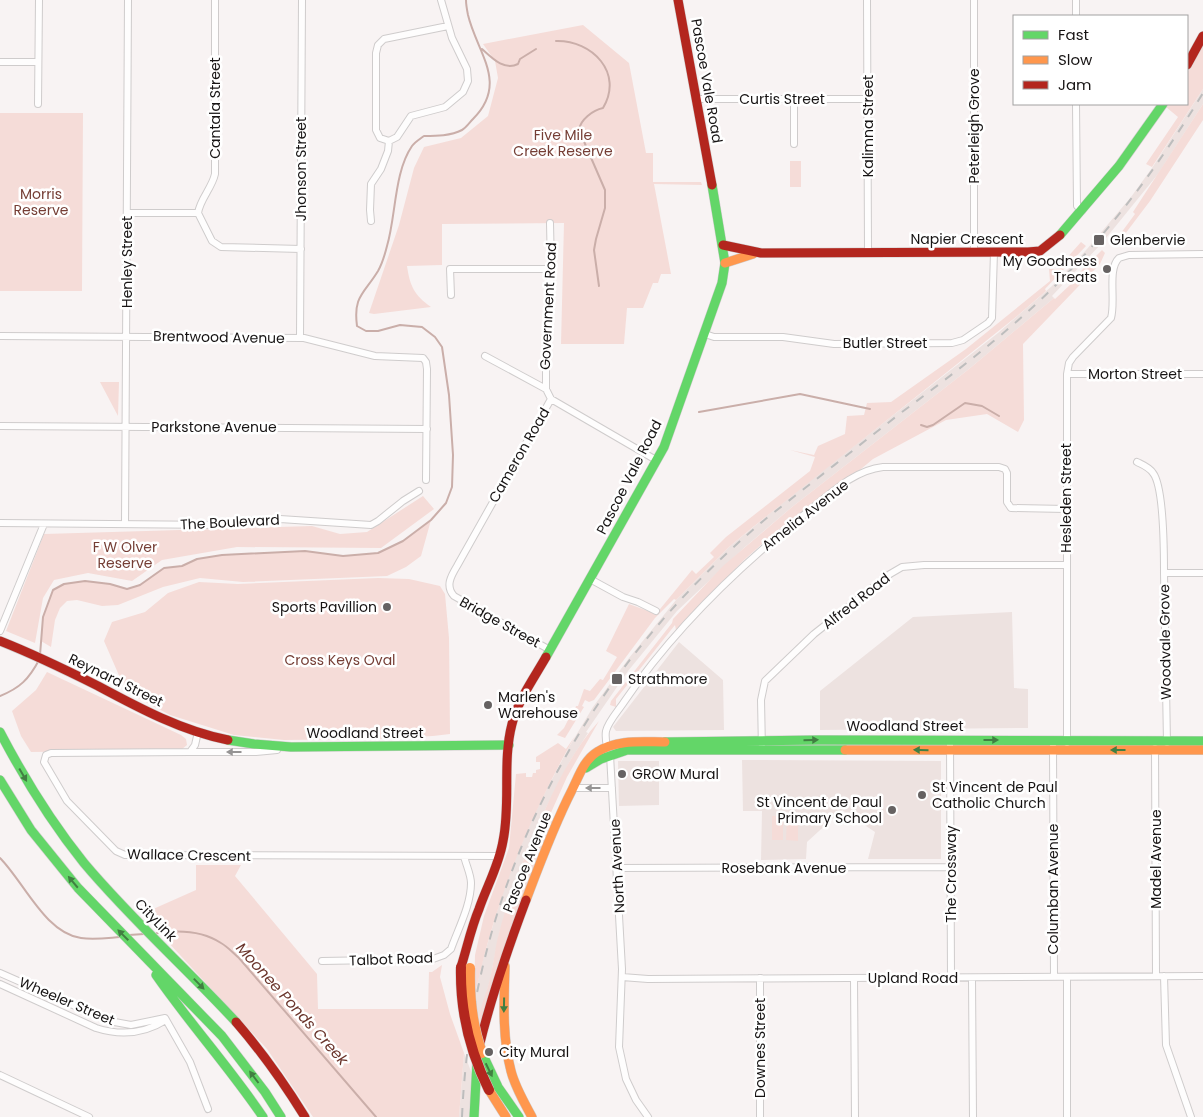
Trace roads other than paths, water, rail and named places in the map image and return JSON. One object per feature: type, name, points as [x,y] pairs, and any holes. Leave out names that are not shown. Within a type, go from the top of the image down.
[{"type":"main road","name":"Pascoe Vale Road","points":[[519,1117],[493,1089],[477,1067],[466,1032],[460,994],[468,948],[480,906],[500,856],[507,818],[510,727],[516,710],[656,460],[672,426],[722,283],[725,263],[678,0]]},
{"type":"main road","points":[[1188,63],[1203,36]]},
{"type":"main road","name":"Napier Crescent","points":[[725,263],[761,253],[1040,251],[1056,240],[1082,211],[1119,166],[1162,105]]},
{"type":"main road","name":"Napier Crescent","points":[[723,245],[761,253]]},
{"type":"main road","name":"Reynard Street","points":[[0,641],[162,717],[198,732],[222,739]]},
{"type":"main road","name":"CityLink","points":[[0,732],[15,761],[49,816],[98,879],[231,1016],[256,1045],[281,1079],[305,1117]]},
{"type":"main road","name":"Woodland Street","points":[[222,739],[252,744],[300,747],[509,745]]},
{"type":"main road","name":"Woodland Street","points":[[608,751],[762,746],[1167,745],[1203,741]]},
{"type":"main road","name":"Woodland Street","points":[[1167,745],[1203,750]]},
{"type":"main road","name":"Pascoe Avenue","points":[[474,1117],[478,1051],[487,1013],[505,956],[543,854],[575,784],[591,764],[608,751]]},
{"type":"main road","points":[[0,780],[31,830],[78,888],[222,1036],[265,1092],[281,1117]]},
{"type":"main road","points":[[141,953],[176,1006],[230,1069],[264,1117]]},
{"type":"main road","name":"Pascoe Avenue","points":[[505,956],[504,1021],[508,1055],[518,1089],[532,1117]]},
{"type":"main road","name":"Pascoe Vale Road","points":[[493,1089],[506,1117]]},
{"type":"street","points":[[38,0],[38,104]]},
{"type":"street","name":"Henley Street","points":[[125,524],[128,0]]},
{"type":"street","name":"Cantala Street","points":[[198,213],[214,174],[215,0]]},
{"type":"street","name":"Jhonson Street","points":[[300,338],[302,0]]},
{"type":"street","points":[[441,0],[452,38],[467,69],[468,80],[465,88],[458,98],[445,107],[411,116],[395,139],[389,141],[380,138],[376,130],[376,53],[378,45],[381,41],[448,26]]},
{"type":"street","name":"Kalimna Street","points":[[868,0],[868,252]]},
{"type":"street","name":"Peterleigh Grove","points":[[974,0],[974,252]]},
{"type":"street","points":[[1076,0],[1076,15]]},
{"type":"street","points":[[376,33],[381,41]]},
{"type":"street","points":[[0,62],[38,62]]},
{"type":"street","name":"Curtis Street","points":[[697,99],[868,99]]},
{"type":"street","points":[[794,99],[794,144]]},
{"type":"street","points":[[1076,105],[1077,206],[1082,211]]},
{"type":"street","points":[[371,221],[371,184],[381,169],[388,151],[389,141]]},
{"type":"street","points":[[127,213],[198,213],[212,241],[221,247],[301,249]]},
{"type":"street","name":"Government Road","points":[[546,390],[546,343],[551,269],[550,223]]},
{"type":"street","name":"Butler Street","points":[[705,334],[714,337],[783,337],[834,344],[958,342],[988,323],[992,318],[994,252]]},
{"type":"street","name":"Hesleden Street","points":[[1067,745],[1066,509],[1067,374],[1069,363],[1112,318],[1114,263],[1119,258],[1130,255],[1203,254]]},
{"type":"street","points":[[451,295],[450,269],[551,269]]},
{"type":"street","name":"Brentwood Avenue","points":[[0,336],[300,338],[375,356],[423,358],[427,369],[427,429]]},
{"type":"street","points":[[485,356],[546,390],[551,399]]},
{"type":"street","name":"Morton Street","points":[[1067,374],[1203,374]]},
{"type":"street","name":"Cameron Road","points":[[457,566],[551,399],[656,460]]},
{"type":"street","name":"Parkstone Avenue","points":[[0,426],[427,429]]},
{"type":"street","points":[[426,480],[427,429]]},
{"type":"street","points":[[1137,462],[1150,469],[1156,478],[1163,522],[1164,573]]},
{"type":"street","name":"Amelia Avenue","points":[[608,751],[605,736],[606,729],[636,684],[694,615],[744,565],[777,536],[830,494],[867,470],[883,468],[999,467],[1007,473],[1007,502],[1011,508],[1066,509]]},
{"type":"street","name":"The Boulevard","points":[[0,523],[221,525],[280,519],[371,525],[419,491]]},
{"type":"street","points":[[0,631],[44,524]]},
{"type":"street","name":"Alfred Road","points":[[762,746],[762,693],[768,678],[814,634],[868,590],[897,570],[908,566],[924,565],[1066,565]]},
{"type":"street","name":"Bridge Street","points":[[457,566],[449,583],[451,593],[454,596],[550,650]]},
{"type":"street","name":"Woodvale Grove","points":[[1167,745],[1164,573],[1203,573]]},
{"type":"street","points":[[590,579],[623,597],[656,611]]},
{"type":"street","points":[[190,752],[195,745],[198,732]]},
{"type":"street","name":"The Crossway","points":[[950,745],[951,978]]},
{"type":"street","name":"Columban Avenue","points":[[1053,745],[1054,977]]},
{"type":"street","name":"Madel Avenue","points":[[1155,745],[1156,976]]},
{"type":"street","name":"Wallace Crescent","points":[[300,747],[256,752],[51,753],[46,755],[44,762],[69,803],[116,851],[124,855],[500,856]]},
{"type":"street","name":"North Avenue","points":[[608,751],[617,868],[622,977],[620,1055],[630,1087],[648,1117]]},
{"type":"street","points":[[575,784],[612,788]]},
{"type":"street","name":"Talbot Road","points":[[322,961],[433,959],[448,952],[451,949],[467,904],[470,887],[470,878],[464,856]]},
{"type":"street","name":"Rosebank Avenue","points":[[617,868],[951,867]]},
{"type":"street","name":"Wheeler Street","points":[[0,973],[109,1021],[131,1025],[165,1019]]},
{"type":"street","points":[[1164,976],[1166,1046],[1191,1117]]},
{"type":"street","name":"Upland Road","points":[[622,977],[648,979],[1203,976]]},
{"type":"street","points":[[1067,977],[1067,1117]]},
{"type":"street","name":"Downes Street","points":[[760,978],[760,1117]]},
{"type":"street","points":[[854,978],[855,1117]]},
{"type":"street","points":[[972,978],[973,1117]]},
{"type":"street","name":"Wheeler Street","points":[[0,984],[109,1032],[134,1033],[152,1027],[165,1019]]},
{"type":"street","points":[[165,1019],[190,1062],[208,1109]]},
{"type":"street","points":[[0,1075],[89,1117]]},
{"type":"waterway","name":"Moonee Ponds Creek","points":[[40,655],[43,617],[53,590],[64,584],[85,581],[110,584],[127,589],[140,585],[164,568],[182,566],[197,559],[222,555],[305,551],[343,556],[378,553],[403,541],[431,520],[446,503],[452,487],[453,455],[449,395],[442,347],[435,337],[422,327],[400,325],[378,331],[366,331],[357,326],[356,316],[358,301],[378,271],[383,259],[390,234],[402,168],[412,146],[424,136],[448,135],[463,129],[483,106],[489,93],[490,80],[483,55],[472,29],[466,0]]},
{"type":"waterway","points":[[556,41],[569,42],[581,46],[592,53],[601,61],[607,71],[610,83],[603,108],[588,116],[579,130],[605,190],[605,208],[594,250],[599,286]]},
{"type":"waterway","points":[[482,49],[498,62],[508,66],[518,64],[520,59],[536,49]]},
{"type":"waterway","points":[[699,412],[800,394],[870,409]]},
{"type":"waterway","points":[[921,425],[927,427],[933,425],[965,403],[982,406],[999,416]]},
{"type":"waterway","name":"Moonee Ponds Creek","points":[[0,696],[13,690],[23,682],[32,673],[39,660]]},
{"type":"waterway","name":"Moonee Ponds Creek","points":[[0,858],[36,905],[57,927],[68,934],[81,938],[120,937]]},
{"type":"waterway","name":"Moonee Ponds Creek","points":[[157,933],[182,932],[198,934],[214,939],[228,948],[239,958],[376,1117]]},
{"type":"waterway","name":"Moonee Ponds Creek","points":[[129,935],[144,934]]},
{"type":"railway","points":[[462,1117],[471,1029],[488,944],[515,862],[550,784],[594,710],[645,641],[703,576],[768,517],[983,350],[1059,282],[1099,238],[1136,192],[1171,144],[1203,93]]},
{"type":"place","name":"Glenbervie","points":[[1099,240]]},
{"type":"place","name":"My Goodness Treats","points":[[1107,269]]},
{"type":"place","name":"Sports Pavillion","points":[[387,607]]},
{"type":"place","name":"Strathmore","points":[[617,679]]},
{"type":"place","name":"Marlen's Warehouse","points":[[488,705]]},
{"type":"place","name":"GROW Mural","points":[[622,774]]},
{"type":"place","name":"St Vincent de Paul Catholic Church","points":[[922,795]]},
{"type":"place","name":"St Vincent de Paul Primary School","points":[[892,810]]},
{"type":"place","name":"City Mural","points":[[489,1052]]},
{"type":"park label","name":"Five Mile Creek Reserve","points":[[563,144]]},
{"type":"park label","name":"Morris Reserve","points":[[41,202]]},
{"type":"park label","name":"F W Olver Reserve","points":[[125,556]]},
{"type":"park label","name":"Cross Keys Oval","points":[[340,660]]}]
